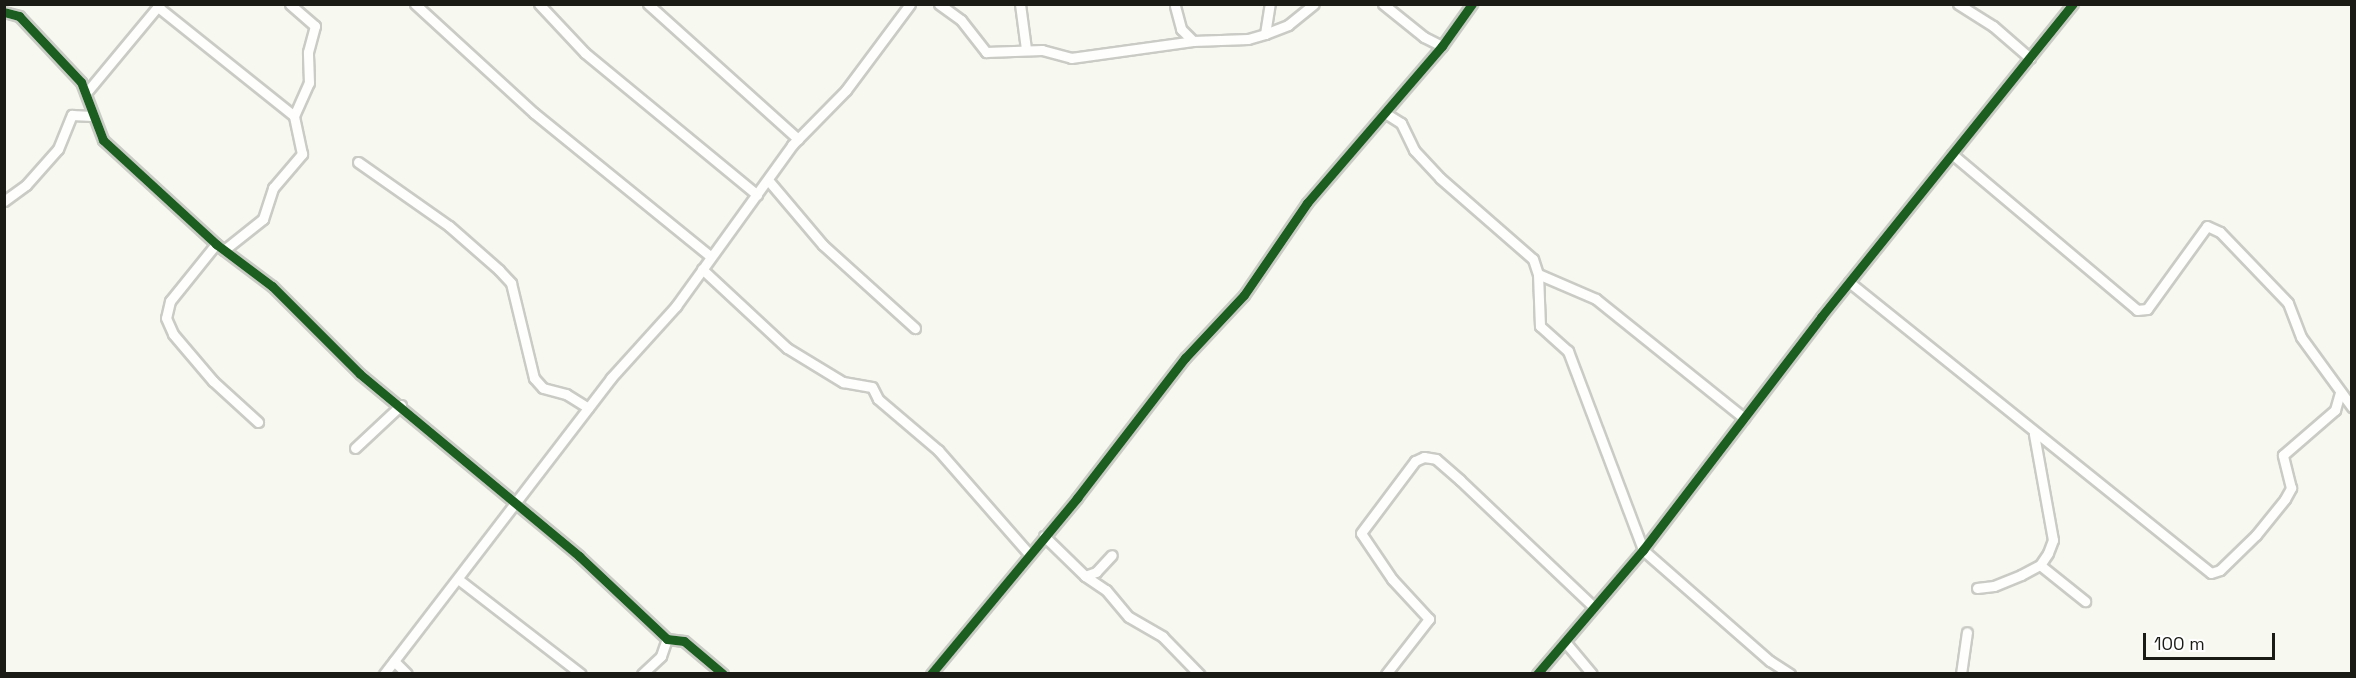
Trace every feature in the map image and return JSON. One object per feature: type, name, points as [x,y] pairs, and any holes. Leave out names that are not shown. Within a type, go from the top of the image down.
[{"type":"street","points":[[224,250],[263,219],[273,188],[302,154],[294,116],[309,83],[308,52],[315,26],[290,4]]},
{"type":"street","points":[[415,4],[534,113],[711,257]]},
{"type":"street","points":[[539,4],[585,53],[757,195]]},
{"type":"street","points":[[648,4],[798,139]]},
{"type":"street","points":[[384,674],[588,408],[676,306],[798,139],[846,90],[910,4]]},
{"type":"street","points":[[939,4],[961,20],[985,51],[1048,50],[1071,58],[1193,41],[1248,39],[1288,26],[1314,4]]},
{"type":"street","points":[[1020,4],[1026,49]]},
{"type":"street","points":[[1265,34],[1270,4]]},
{"type":"street","points":[[1383,4],[1424,38],[1442,46]]},
{"type":"street","points":[[931,674],[1185,358],[1244,295],[1307,203],[1442,46],[1472,4]]},
{"type":"street","points":[[1958,4],[1993,26],[2030,58]]},
{"type":"street","points":[[1538,674],[1566,643],[1593,606],[1643,550],[1849,282],[2073,4]]},
{"type":"street","points":[[86,93],[159,6],[294,116]]},
{"type":"street","points":[[1175,6],[1181,29],[1193,41]]},
{"type":"street","points":[[4,12],[19,16],[81,82],[103,140],[216,244],[272,286],[340,356],[401,405],[514,506],[579,556],[667,639],[684,641],[718,671]]},
{"type":"street","points":[[1385,113],[1401,123],[1414,150],[1440,178],[1483,218],[1528,252],[1538,274],[1540,327],[1568,351],[1643,550],[1770,661],[1790,674]]},
{"type":"street","points":[[4,201],[26,185],[58,149],[72,115],[92,116]]},
{"type":"street","points":[[1952,154],[2138,310],[2146,309],[2207,226],[2220,232],[2288,303],[2301,337],[2352,407]]},
{"type":"street","points":[[358,162],[449,226],[491,261],[511,283],[534,378],[543,388],[566,394],[588,408]]},
{"type":"street","points":[[768,180],[823,245],[915,328]]},
{"type":"street","points":[[216,244],[170,301],[166,318],[172,334],[213,381],[258,422]]},
{"type":"street","points":[[702,269],[787,348],[843,382],[872,387],[878,399],[938,450],[1029,554]]},
{"type":"street","points":[[1538,274],[1596,299],[1744,418]]},
{"type":"street","points":[[1849,282],[2206,572],[2214,574],[2256,535],[2285,499],[2291,488],[2283,455],[2335,410],[2340,392]]},
{"type":"street","points":[[355,448],[401,405]]},
{"type":"street","points":[[1977,588],[1994,586],[2040,565],[2053,540],[2034,434]]},
{"type":"street","points":[[1386,674],[1429,619],[1392,579],[1361,533],[1415,461],[1424,457],[1436,459],[1460,480],[1593,606]]},
{"type":"street","points":[[1044,536],[1067,554],[1085,576],[1106,590],[1129,616],[1162,637],[1199,674]]},
{"type":"street","points":[[1085,576],[1096,572],[1112,555]]},
{"type":"street","points":[[2040,565],[2085,601]]},
{"type":"street","points":[[458,579],[582,674]]},
{"type":"street","points":[[1961,674],[1967,632]]},
{"type":"street","points":[[642,674],[661,656],[667,639]]},
{"type":"street","points":[[1566,643],[1592,674]]},
{"type":"street","points":[[394,661],[407,674]]},
{"type":"cycle path","points":[[931,674],[1077,498],[1185,358],[1244,295],[1307,203],[1442,46],[1472,4]]},
{"type":"cycle path","points":[[1537,674],[1643,550],[1821,317],[2073,4]]},
{"type":"cycle path","points":[[4,12],[19,16],[81,82],[103,140],[216,244],[272,286],[360,374],[579,556],[667,639],[684,641],[723,674]]}]
